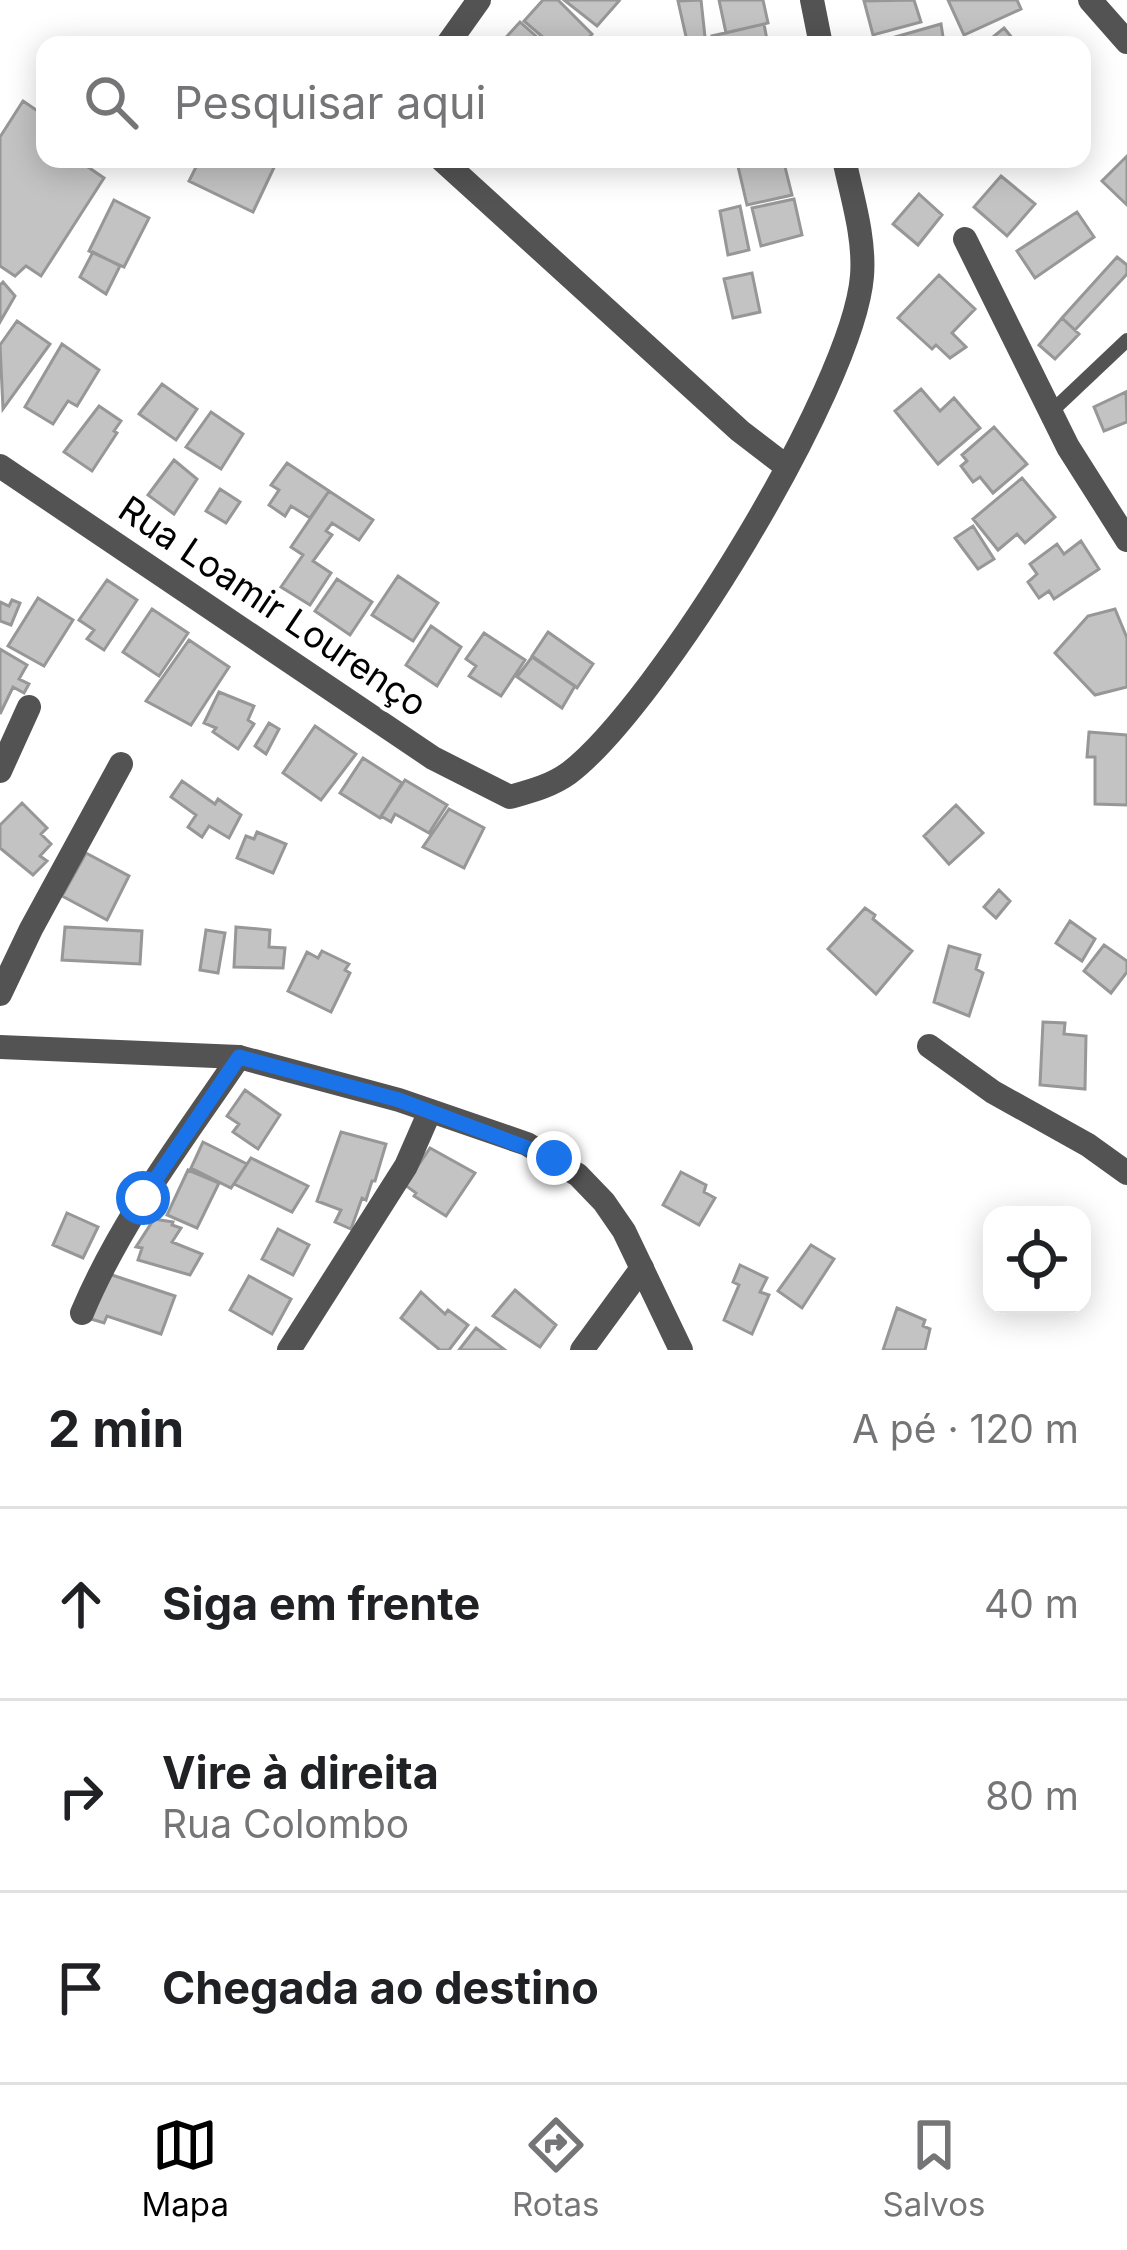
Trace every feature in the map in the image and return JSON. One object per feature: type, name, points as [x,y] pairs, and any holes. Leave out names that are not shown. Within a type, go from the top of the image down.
[{"type":"street","points":[[453,36],[479,0]]},
{"type":"street","points":[[812,0],[819,36]]},
{"type":"street","points":[[1090,0],[1127,43]]},
{"type":"street","points":[[451,168],[740,431],[788,467],[844,339],[862,275],[846,168]]},
{"type":"street","points":[[965,239],[1068,447],[1127,540]]},
{"type":"street","name":"Rua Loamir Lourenço","points":[[0,466],[433,758],[510,797],[542,789],[567,775],[632,706],[720,580],[788,467]]},
{"type":"street","points":[[0,771],[29,707]]},
{"type":"street","points":[[0,994],[121,764]]},
{"type":"street","points":[[929,1046],[993,1092],[1088,1144],[1127,1173]]},
{"type":"street","points":[[0,1047],[239,1057],[527,1144],[578,1175],[624,1231],[681,1350]]},
{"type":"street","points":[[82,1313],[103,1264],[133,1214],[239,1057]]},
{"type":"street","points":[[289,1350],[406,1166],[430,1111]]},
{"type":"street","points":[[582,1350],[642,1268]]},
{"type":"lane","points":[[1051,412],[1127,340]]},
{"type":"building","points":[[543,0],[558,0],[592,34],[542,36],[524,21]]},
{"type":"building","points":[[564,0],[617,0],[619,1],[597,26]]},
{"type":"building","points":[[701,0],[705,36],[686,36],[678,1]]},
{"type":"building","points":[[719,0],[763,0],[768,23],[726,33]]},
{"type":"building","points":[[914,0],[921,22],[873,35],[864,1]]},
{"type":"building","points":[[948,0],[1017,0],[1021,9],[964,35]]},
{"type":"building","points":[[520,22],[536,36],[507,36]]},
{"type":"building","points":[[764,24],[766,36],[712,36]]},
{"type":"building","points":[[941,24],[943,36],[899,36]]},
{"type":"building","points":[[23,101],[36,110],[36,168],[89,168],[104,178],[41,276],[26,266],[15,276],[0,266],[0,137]]},
{"type":"building","points":[[1127,156],[1127,205],[1102,181]]},
{"type":"building","points":[[196,168],[274,168],[253,212],[189,181]]},
{"type":"building","points":[[738,168],[785,168],[792,195],[747,205]]},
{"type":"building","points":[[1001,176],[1035,204],[1007,236],[974,207]]},
{"type":"building","points":[[919,194],[942,215],[918,245],[893,224]]},
{"type":"building","points":[[794,199],[802,235],[761,246],[752,208]]},
{"type":"building","points":[[114,200],[149,218],[124,267],[89,251]]},
{"type":"building","points":[[740,206],[749,250],[728,255],[720,211]]},
{"type":"building","points":[[1077,212],[1094,237],[1035,278],[1017,251]]},
{"type":"building","points":[[93,252],[120,266],[106,294],[80,277]]},
{"type":"building","points":[[1117,257],[1127,265],[1127,274],[1075,330],[1062,318]]},
{"type":"building","points":[[752,273],[760,312],[733,318],[724,279]]},
{"type":"building","points":[[939,275],[975,309],[952,333],[966,347],[950,358],[936,345],[932,349],[898,318]]},
{"type":"building","points":[[3,282],[15,296],[0,322],[0,285]]},
{"type":"building","points":[[1062,318],[1079,334],[1055,359],[1039,345]]},
{"type":"building","points":[[17,321],[50,344],[3,409],[0,345]]},
{"type":"building","points":[[62,344],[99,370],[77,406],[68,401],[53,424],[25,407]]},
{"type":"building","points":[[162,384],[197,409],[176,440],[139,414]]},
{"type":"building","points":[[921,389],[940,411],[954,398],[980,428],[938,464],[895,411]]},
{"type":"building","points":[[1126,392],[1127,422],[1104,431],[1094,407]]},
{"type":"building","points":[[99,406],[121,421],[92,471],[64,452]]},
{"type":"building","points":[[211,412],[243,434],[221,469],[186,447]]},
{"type":"building","points":[[994,427],[1027,464],[993,493],[980,477],[973,482],[961,466],[967,461],[962,455]]},
{"type":"building","points":[[174,460],[197,479],[174,514],[148,495]]},
{"type":"building","points":[[287,463],[329,491],[310,518],[291,506],[285,516],[269,505],[279,490],[271,485]]},
{"type":"building","points":[[1022,478],[1055,517],[1025,543],[1017,534],[998,550],[973,519]]},
{"type":"building","points":[[220,489],[240,502],[226,523],[206,511]]},
{"type":"building","points":[[329,491],[373,520],[359,540],[332,523],[326,531],[332,535],[313,561],[331,573],[310,605],[281,587],[303,555],[291,547]]},
{"type":"building","points":[[973,526],[994,559],[978,569],[955,538]]},
{"type":"building","points":[[1081,541],[1099,569],[1054,599],[1049,591],[1039,598],[1028,582],[1037,574],[1030,564],[1057,544],[1064,554]]},
{"type":"building","points":[[398,576],[438,603],[413,641],[372,615]]},
{"type":"building","points":[[337,579],[372,602],[350,635],[315,611]]},
{"type":"building","points":[[107,580],[137,600],[104,650],[87,639],[94,630],[79,620]]},
{"type":"building","points":[[38,598],[73,620],[44,666],[8,646]]},
{"type":"building","points":[[12,600],[20,603],[11,625],[0,621],[0,602],[9,606]]},
{"type":"building","points":[[152,609],[188,633],[159,676],[123,652]]},
{"type":"building","points":[[1115,609],[1127,638],[1127,687],[1095,695],[1055,653],[1088,616]]},
{"type":"building","points":[[431,626],[461,647],[437,686],[406,665]]},
{"type":"building","points":[[548,632],[593,664],[577,688],[532,656]]},
{"type":"building","points":[[484,633],[525,660],[501,696],[469,676],[476,666],[466,659]]},
{"type":"building","points":[[189,640],[229,667],[191,725],[146,701]]},
{"type":"building","points":[[0,649],[27,665],[19,679],[29,684],[24,693],[13,687],[0,714]]},
{"type":"building","points":[[532,657],[575,686],[562,708],[517,677]]},
{"type":"building","points":[[219,692],[254,706],[248,720],[254,724],[238,749],[204,723]]},
{"type":"building","points":[[269,723],[279,729],[266,754],[255,746]]},
{"type":"building","points":[[315,726],[356,754],[321,800],[283,773]]},
{"type":"building","points":[[1089,732],[1127,735],[1127,805],[1095,804],[1095,757],[1087,757]]},
{"type":"building","points":[[363,758],[402,783],[380,818],[340,793]]},
{"type":"building","points":[[405,780],[447,805],[429,833],[395,814],[391,822],[381,816]]},
{"type":"building","points":[[182,781],[241,815],[229,838],[209,826],[202,837],[188,827],[196,815],[171,797]]},
{"type":"building","points":[[22,803],[47,828],[41,834],[51,844],[40,856],[47,861],[33,875],[0,848],[0,825]]},
{"type":"building","points":[[956,805],[983,833],[949,864],[924,836]]},
{"type":"building","points":[[449,809],[484,828],[464,868],[423,847]]},
{"type":"building","points":[[257,832],[286,844],[273,873],[237,858],[246,836],[254,839]]},
{"type":"building","points":[[86,853],[129,876],[107,920],[62,896]]},
{"type":"building","points":[[999,890],[1010,901],[996,918],[984,907]]},
{"type":"building","points":[[865,908],[912,951],[876,994],[828,949]]},
{"type":"building","points":[[1070,921],[1095,939],[1082,961],[1056,943]]},
{"type":"building","points":[[65,927],[142,931],[140,964],[62,960]]},
{"type":"building","points":[[236,927],[270,930],[269,947],[285,948],[283,968],[234,967]]},
{"type":"building","points":[[206,930],[225,933],[218,973],[200,970]]},
{"type":"building","points":[[1104,945],[1127,961],[1127,972],[1111,993],[1084,971]]},
{"type":"building","points":[[949,946],[980,955],[976,969],[983,973],[969,1016],[934,1002]]},
{"type":"building","points":[[322,951],[349,964],[345,970],[350,973],[331,1012],[288,991],[307,952],[318,958]]},
{"type":"building","points":[[1043,1022],[1065,1023],[1064,1034],[1086,1036],[1085,1089],[1040,1085]]},
{"type":"building","points":[[245,1090],[280,1115],[258,1149],[233,1132],[239,1124],[227,1116]]},
{"type":"building","points":[[341,1132],[386,1144],[375,1181],[366,1200],[362,1198],[351,1229],[335,1222],[341,1210],[317,1201]]},
{"type":"building","points":[[203,1142],[247,1164],[231,1188],[191,1168]]},
{"type":"building","points":[[430,1148],[475,1173],[446,1216],[405,1185]]},
{"type":"building","points":[[251,1158],[308,1186],[292,1212],[234,1184]]},
{"type":"building","points":[[188,1170],[219,1183],[197,1228],[167,1215]]},
{"type":"building","points":[[681,1172],[706,1185],[704,1192],[715,1198],[699,1225],[663,1205]]},
{"type":"building","points":[[67,1213],[98,1227],[83,1258],[53,1245]]},
{"type":"building","points":[[154,1219],[173,1222],[181,1228],[172,1242],[202,1254],[190,1275],[138,1260],[142,1248],[136,1247]]},
{"type":"building","points":[[278,1229],[309,1245],[293,1275],[262,1259]]},
{"type":"building","points":[[811,1245],[834,1259],[802,1308],[778,1291]]},
{"type":"building","points":[[740,1265],[767,1278],[760,1292],[769,1295],[752,1334],[724,1320],[739,1285],[733,1282]]},
{"type":"building","points":[[106,1273],[175,1296],[161,1334],[107,1316],[104,1323],[91,1319]]},
{"type":"building","points":[[249,1276],[291,1299],[272,1334],[230,1310]]},
{"type":"building","points":[[515,1290],[556,1325],[540,1347],[493,1316]]},
{"type":"building","points":[[421,1292],[445,1314],[448,1310],[468,1325],[449,1350],[440,1350],[401,1318]]},
{"type":"building","points":[[897,1308],[925,1320],[923,1326],[930,1329],[925,1350],[883,1350]]},
{"type":"building","points":[[476,1328],[505,1350],[459,1350]]},
{"type":"route","points":[[143,1198],[239,1057],[399,1100],[527,1144],[554,1158]]}]
